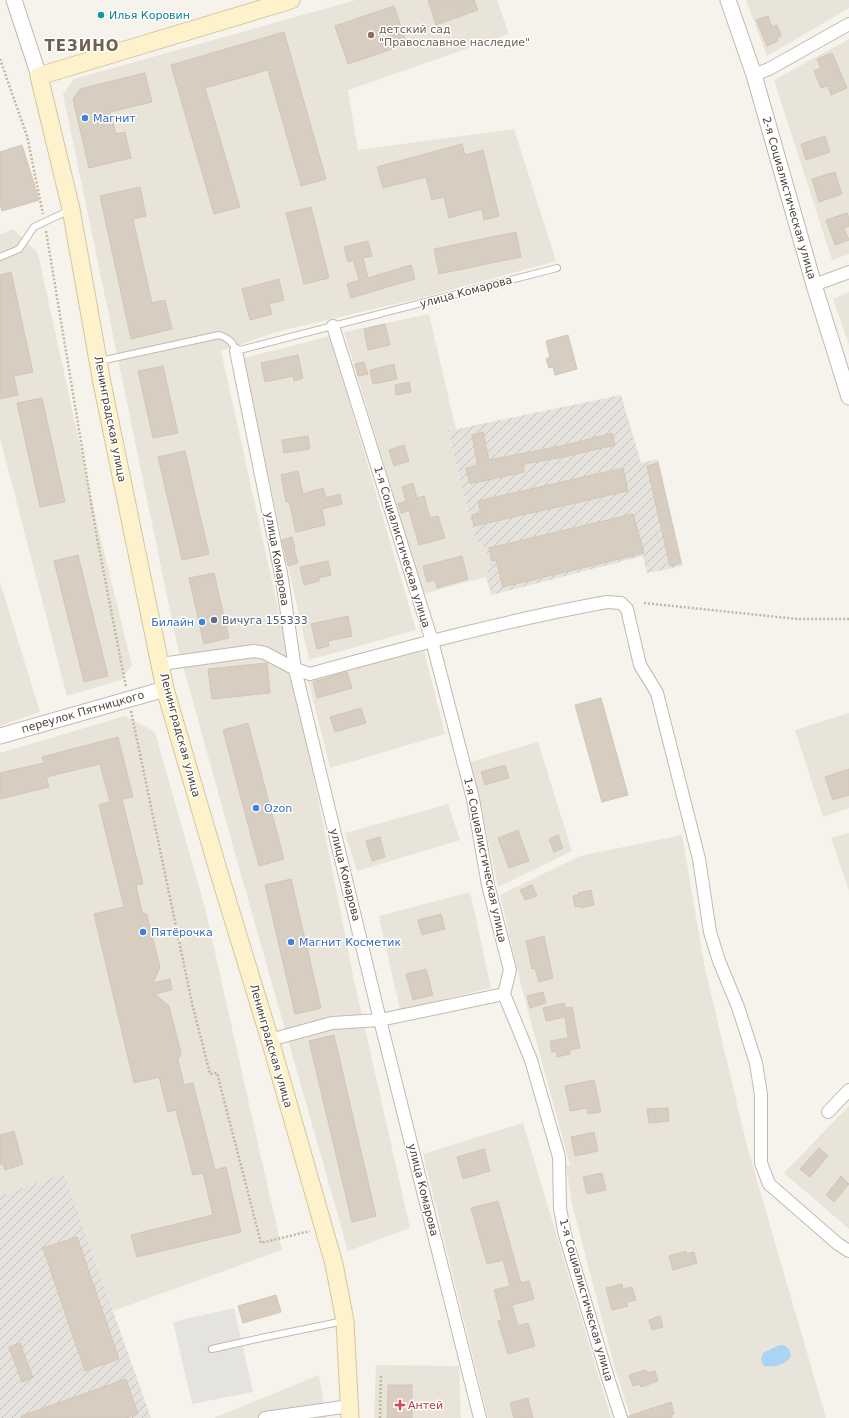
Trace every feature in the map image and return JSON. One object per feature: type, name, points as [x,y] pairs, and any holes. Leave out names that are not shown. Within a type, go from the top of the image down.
[{"type":"main road","points":[[39,76],[291,0]]},
{"type":"main road","name":"Ленинградская улица","points":[[39,76],[71,209],[98,362],[165,689],[218,873],[270,1040],[334,1264],[345,1321],[350,1412]]},
{"type":"street","name":"Ленинградская улица","points":[[14,0],[39,76]]},
{"type":"street","name":"2-я Социалистическая улица","points":[[728,0],[754,75],[814,285],[849,397]]},
{"type":"street","points":[[754,75],[768,69],[849,24]]},
{"type":"street","points":[[814,285],[849,272]]},
{"type":"street","name":"1-я Социалистическая улица","points":[[333,326],[432,641],[473,799],[488,885],[510,970],[504,994],[531,1060],[559,1157],[560,1208],[565,1235],[606,1374],[621,1418]]},
{"type":"street","name":"улица Комарова","points":[[236,351],[282,580],[294,669],[480,1418]]},
{"type":"street","points":[[161,664],[254,651],[265,653],[294,669],[310,674],[432,641],[607,602],[622,603],[627,609],[640,665],[657,693],[699,859],[710,932],[719,961],[738,1008],[756,1063],[761,1095],[762,1163],[769,1184],[838,1244],[849,1251]]},
{"type":"street","name":"переулок Пятницкого","points":[[0,736],[165,689]]},
{"type":"street","points":[[270,1040],[332,1023],[380,1020],[504,994]]},
{"type":"street","points":[[828,1112],[849,1090]]},
{"type":"street","points":[[265,1418],[350,1412]]},
{"type":"lane","points":[[0,256],[19,249],[34,227],[71,209]]},
{"type":"lane","name":"улица Комарова","points":[[98,362],[219,335],[227,338],[234,344],[236,351],[557,268]]},
{"type":"lane","points":[[212,1349],[345,1321]]},
{"type":"path","points":[[644,603],[797,619],[849,619]]},
{"type":"path","points":[[380,1418],[381,1374]]},
{"type":"shaded area","points":[[356,0],[497,0],[509,34],[348,90],[358,150],[514,129],[556,261],[421,298],[276,332],[221,351],[301,712],[354,980],[410,1228],[348,1251],[177,644],[63,94],[74,79]]},
{"type":"shaded area","points":[[746,0],[849,0],[849,8],[767,56]]},
{"type":"shaded area","points":[[849,39],[849,254],[832,260],[774,80]]},
{"type":"shaded area","points":[[13,229],[38,253],[97,524],[132,665],[121,680],[67,696],[0,438],[0,235]]},
{"type":"shaded area","points":[[849,292],[849,345],[833,299]]},
{"type":"shaded area","points":[[429,314],[456,430],[448,432],[475,539],[486,547],[490,561],[486,577],[423,594],[344,332]]},
{"type":"shaded area","points":[[330,336],[416,630],[309,660],[244,358]]},
{"type":"shaded area","points":[[621,395],[641,463],[658,459],[683,566],[647,573],[643,556],[491,595],[486,577],[490,561],[485,547],[475,539],[448,431]]},
{"type":"shaded area","points":[[0,582],[40,712],[0,726]]},
{"type":"shaded area","points":[[424,651],[445,734],[330,768],[308,679]]},
{"type":"shaded area","points":[[849,713],[849,808],[823,817],[795,730]]},
{"type":"shaded area","points":[[125,716],[155,732],[205,908],[282,1250],[113,1311],[64,1173],[0,1196],[0,753]]},
{"type":"shaded area","points":[[538,742],[572,851],[498,887],[470,762]]},
{"type":"shaded area","points":[[448,804],[460,840],[357,871],[345,833]]},
{"type":"shaded area","points":[[849,833],[849,891],[831,838]]},
{"type":"shaded area","points":[[682,835],[704,964],[747,1146],[826,1418],[631,1418],[614,1365],[572,1204],[566,1166],[570,1165],[522,989],[500,895],[580,856]]},
{"type":"shaded area","points":[[470,892],[491,988],[400,1010],[379,916]]},
{"type":"shaded area","points":[[849,1106],[849,1229],[784,1173]]},
{"type":"shaded area","points":[[523,1123],[611,1418],[488,1418],[423,1154]]},
{"type":"shaded area","points":[[64,1173],[151,1418],[0,1418],[0,1196]]},
{"type":"shaded area","points":[[234,1308],[253,1392],[192,1404],[173,1322]]},
{"type":"shaded area","points":[[376,1365],[459,1366],[461,1418],[374,1418]]},
{"type":"shaded area","points":[[319,1375],[326,1418],[214,1418]]},
{"type":"water","points":[[779,1345],[784,1345],[789,1349],[791,1355],[789,1358],[783,1364],[770,1367],[763,1365],[761,1359],[763,1353]]},
{"type":"building","points":[[428,0],[474,0],[478,10],[436,25]]},
{"type":"building","name":"детский сад \"Православное наследие\"","points":[[394,6],[407,44],[348,64],[335,26]]},
{"type":"building","points":[[768,16],[772,27],[777,25],[781,36],[777,38],[778,41],[767,46],[756,20]]},
{"type":"building","points":[[284,32],[326,179],[301,186],[268,70],[205,88],[240,207],[214,214],[171,65]]},
{"type":"building","points":[[832,53],[847,88],[831,95],[828,86],[821,88],[814,71],[821,68],[817,59]]},
{"type":"building","points":[[145,73],[152,102],[110,112],[116,134],[125,132],[131,158],[89,168],[73,99],[80,89]]},
{"type":"building","points":[[825,136],[830,152],[806,160],[801,144]]},
{"type":"building","points":[[462,144],[465,155],[483,150],[499,216],[484,220],[482,209],[449,218],[444,197],[432,200],[426,177],[383,188],[377,167]]},
{"type":"building","points":[[22,145],[39,200],[2,211],[0,205],[0,152]]},
{"type":"building","points":[[835,172],[842,194],[819,202],[812,179]]},
{"type":"building","points":[[140,187],[146,216],[133,219],[152,303],[165,300],[172,329],[131,339],[100,196]]},
{"type":"building","points":[[311,207],[329,278],[304,284],[286,213]]},
{"type":"building","points":[[847,213],[849,218],[849,226],[844,228],[849,240],[835,245],[826,220]]},
{"type":"building","points":[[516,232],[521,257],[439,274],[434,249]]},
{"type":"building","points":[[368,241],[372,256],[363,258],[368,278],[411,265],[415,279],[351,298],[347,284],[359,280],[353,260],[348,262],[344,247]]},
{"type":"building","points":[[11,272],[33,372],[14,376],[18,395],[0,399],[0,275]]},
{"type":"building","points":[[279,279],[284,300],[269,304],[272,314],[250,320],[242,289]]},
{"type":"building","points":[[385,324],[390,345],[368,350],[364,329]]},
{"type":"building","points":[[568,335],[577,369],[555,375],[553,367],[549,368],[546,359],[550,357],[546,341]]},
{"type":"building","points":[[298,355],[303,378],[294,381],[293,376],[265,382],[261,363]]},
{"type":"building","points":[[364,362],[368,374],[358,376],[355,364]]},
{"type":"building","points":[[394,364],[397,379],[373,384],[370,370]]},
{"type":"building","points":[[163,366],[178,433],[153,438],[138,371]]},
{"type":"building","points":[[409,382],[411,392],[396,395],[395,385]]},
{"type":"building","points":[[42,398],[65,502],[40,507],[17,403]]},
{"type":"building","points":[[483,432],[489,460],[566,445],[612,433],[615,445],[564,457],[523,464],[524,472],[470,484],[466,468],[478,466],[472,435]]},
{"type":"building","points":[[308,436],[310,449],[284,453],[282,440]]},
{"type":"building","points":[[404,445],[409,461],[394,466],[389,450]]},
{"type":"building","points":[[185,451],[209,554],[182,560],[158,457]]},
{"type":"building","points":[[658,463],[681,563],[670,566],[647,466]]},
{"type":"building","points":[[623,468],[628,491],[474,526],[472,515],[481,513],[478,501]]},
{"type":"building","points":[[298,471],[303,494],[323,488],[326,498],[340,494],[342,504],[322,509],[325,525],[296,532],[289,501],[286,502],[281,475]]},
{"type":"building","points":[[413,483],[417,498],[424,496],[430,518],[438,516],[445,538],[419,545],[409,511],[401,513],[398,504],[406,501],[402,487]]},
{"type":"building","points":[[633,514],[644,553],[503,587],[496,560],[492,561],[489,548]]},
{"type":"building","points":[[292,537],[298,563],[288,566],[282,540]]},
{"type":"building","points":[[78,555],[108,676],[84,682],[54,561]]},
{"type":"building","points":[[462,556],[468,579],[437,588],[435,580],[427,582],[423,566]]},
{"type":"building","points":[[328,561],[331,575],[319,578],[319,581],[304,585],[300,567]]},
{"type":"building","points":[[214,573],[229,638],[204,644],[189,578]]},
{"type":"building","points":[[348,616],[352,636],[328,641],[329,646],[317,649],[311,624]]},
{"type":"building","points":[[267,663],[270,693],[212,699],[208,669]]},
{"type":"building","points":[[347,672],[352,688],[317,698],[313,682]]},
{"type":"building","points":[[601,698],[628,795],[602,802],[575,705]]},
{"type":"building","points":[[361,708],[366,723],[335,732],[330,717]]},
{"type":"building","points":[[248,723],[284,859],[259,866],[223,730]]},
{"type":"building","points":[[118,737],[133,797],[122,799],[143,884],[136,885],[142,912],[147,915],[160,967],[153,983],[170,979],[172,990],[155,994],[169,1006],[181,1053],[178,1060],[184,1085],[193,1083],[215,1170],[226,1167],[241,1232],[137,1257],[131,1235],[213,1215],[203,1173],[193,1175],[176,1110],[168,1112],[159,1077],[134,1083],[94,914],[124,907],[99,805],[110,802],[100,764],[46,777],[49,787],[0,799],[0,773],[44,763],[42,757]]},
{"type":"building","points":[[505,765],[509,778],[485,785],[481,772]]},
{"type":"building","points":[[849,769],[849,795],[833,800],[825,777]]},
{"type":"building","points":[[518,830],[529,861],[509,868],[498,838]]},
{"type":"building","points":[[558,835],[563,848],[554,852],[549,839]]},
{"type":"building","points":[[380,837],[385,857],[372,861],[366,841]]},
{"type":"building","points":[[291,879],[321,1008],[295,1014],[265,885]]},
{"type":"building","points":[[532,885],[537,896],[525,900],[520,890]]},
{"type":"building","points":[[591,890],[594,905],[581,908],[581,906],[575,907],[573,896],[578,895],[578,893]]},
{"type":"building","points":[[441,914],[445,929],[422,935],[418,920]]},
{"type":"building","points":[[544,936],[553,978],[539,982],[535,968],[532,969],[526,941]]},
{"type":"building","points":[[426,969],[433,995],[413,1000],[406,974]]},
{"type":"building","points":[[543,992],[546,1003],[530,1008],[527,996]]},
{"type":"building","points":[[564,1003],[566,1008],[572,1007],[580,1048],[570,1050],[570,1054],[557,1057],[556,1051],[552,1052],[550,1041],[568,1038],[565,1017],[546,1021],[543,1008]]},
{"type":"building","points":[[334,1035],[376,1216],[352,1222],[309,1041]]},
{"type":"building","points":[[594,1080],[601,1112],[588,1114],[587,1108],[570,1111],[565,1086]]},
{"type":"building","points":[[668,1108],[669,1121],[649,1123],[647,1109]]},
{"type":"building","points":[[14,1131],[23,1164],[5,1170],[3,1164],[0,1165],[0,1135]]},
{"type":"building","points":[[594,1132],[598,1151],[575,1156],[571,1137]]},
{"type":"building","points":[[819,1148],[828,1156],[810,1177],[800,1169]]},
{"type":"building","points":[[484,1149],[490,1171],[463,1179],[457,1157]]},
{"type":"building","points":[[602,1173],[606,1190],[587,1194],[583,1177]]},
{"type":"building","points":[[841,1176],[849,1184],[834,1202],[826,1195]]},
{"type":"building","points":[[498,1201],[521,1283],[529,1281],[534,1299],[512,1305],[518,1326],[528,1323],[535,1346],[508,1354],[498,1321],[502,1320],[494,1290],[510,1286],[503,1260],[487,1264],[471,1208]]},
{"type":"building","points":[[77,1237],[119,1359],[85,1371],[43,1248]]},
{"type":"building","points":[[686,1251],[686,1254],[694,1252],[697,1263],[673,1270],[669,1256]]},
{"type":"building","points":[[622,1284],[623,1289],[632,1287],[636,1300],[627,1302],[628,1306],[612,1310],[606,1288]]},
{"type":"building","points":[[276,1295],[281,1312],[243,1323],[238,1306]]},
{"type":"building","points":[[660,1316],[663,1327],[652,1330],[649,1320]]},
{"type":"building","points":[[20,1343],[33,1378],[22,1382],[9,1347]]},
{"type":"building","points":[[646,1370],[647,1373],[655,1371],[658,1381],[641,1387],[640,1384],[633,1386],[629,1375]]},
{"type":"building","points":[[126,1379],[138,1414],[126,1418],[21,1418],[21,1416]]},
{"type":"building","points":[[388,1385],[412,1385],[412,1418],[387,1418]]},
{"type":"building","points":[[528,1398],[533,1418],[514,1418],[510,1403]]},
{"type":"building","points":[[671,1402],[674,1414],[671,1415],[672,1418],[629,1418],[629,1416]]},
{"type":"place","name":"Илья Коровин","points":[[101,15]]},
{"type":"place","name":"детский сад \"Православное наследие\"","points":[[371,35]]},
{"type":"place","name":"Магнит","points":[[85,118]]},
{"type":"place","name":"Вичуга 155333","points":[[214,620]]},
{"type":"place","name":"Билайн","points":[[202,622]]},
{"type":"place","name":"Ozon","points":[[256,808]]},
{"type":"place","name":"Пятёрочка","points":[[143,932]]},
{"type":"place","name":"Магнит Косметик","points":[[291,942]]},
{"type":"place","name":"Антей","points":[[400,1405]]},
{"type":"district","name":"ТЕЗИНО","points":[[82,46]]}]
